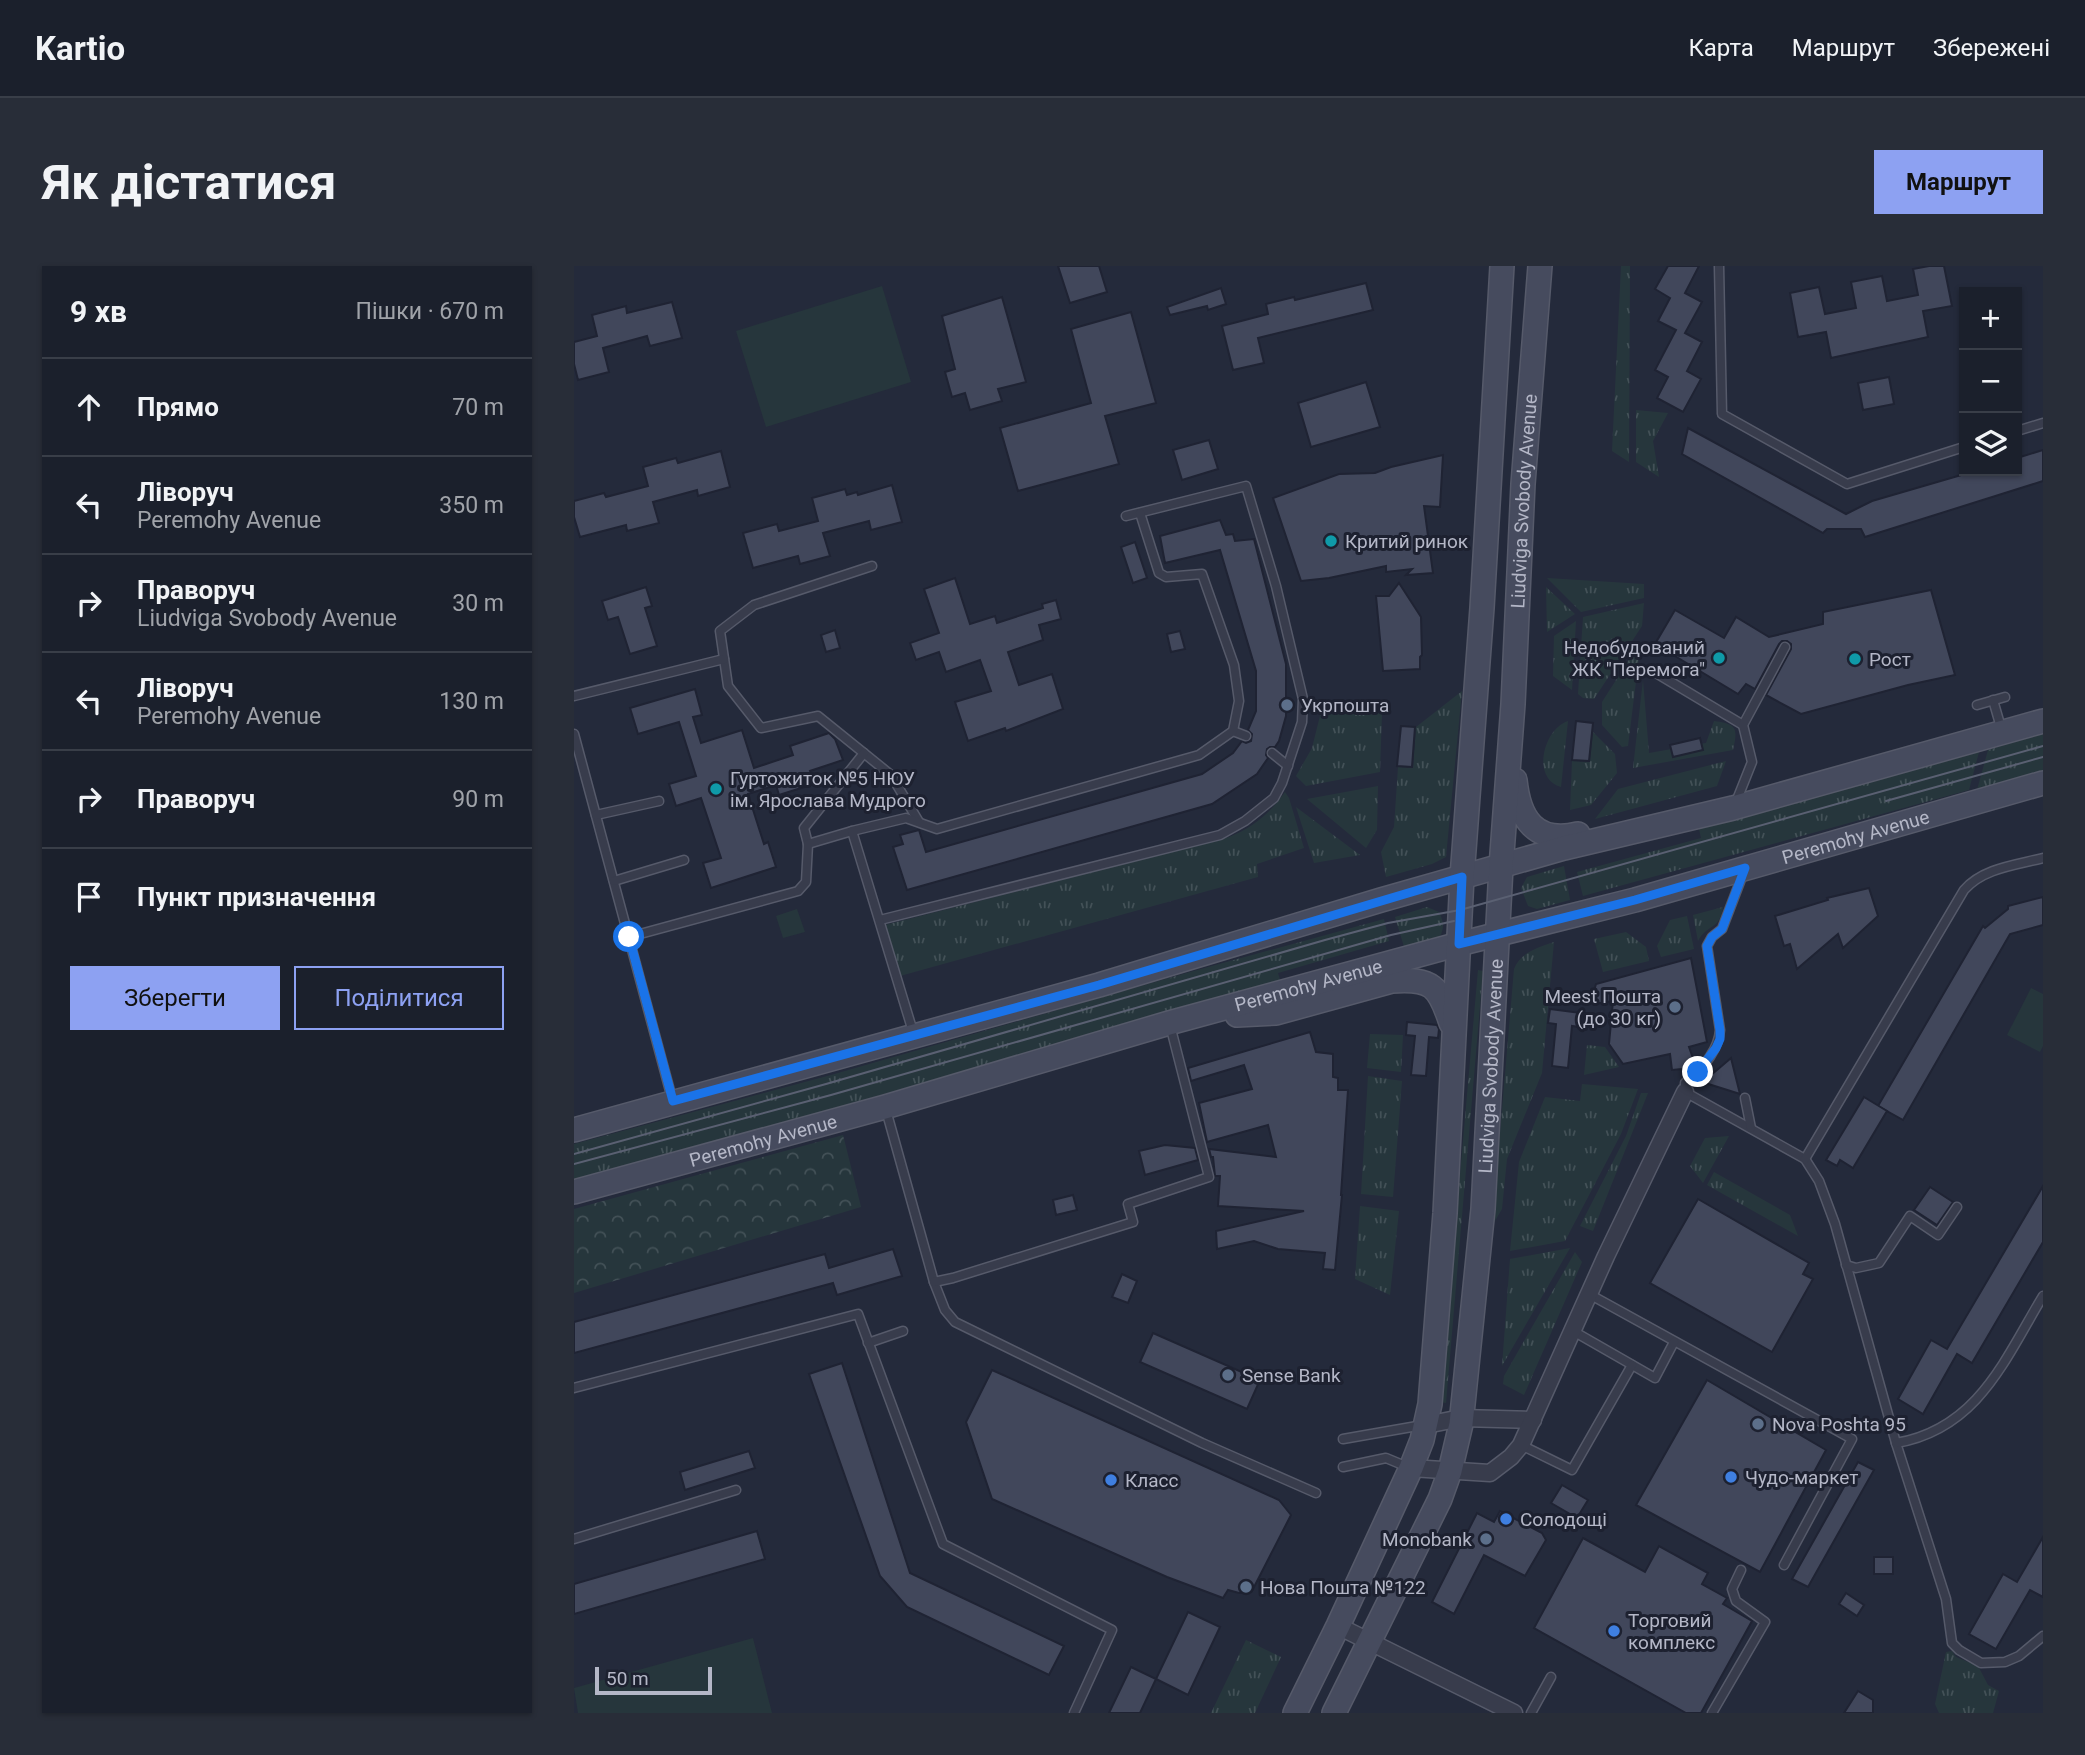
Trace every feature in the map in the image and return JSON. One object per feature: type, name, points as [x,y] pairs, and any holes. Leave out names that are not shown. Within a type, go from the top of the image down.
[{"type":"main road","name":"Liudviga Svobody Avenue","points":[[1294,1713],[1338,1626],[1411,1468],[1426,1425],[1430,1404],[1445,1213],[1462,877],[1482,608],[1502,266]]},
{"type":"main road","name":"Liudviga Svobody Avenue","points":[[1334,1713],[1431,1518],[1450,1471],[1461,1418],[1483,1209],[1523,484],[1540,266]]},
{"type":"main road","points":[[574,1130],[1149,970],[1564,848],[1734,808],[2043,721]]},
{"type":"main road","points":[[1511,733],[1521,810],[1529,822],[1552,837],[1575,835],[1715,801],[1734,808]]},
{"type":"main road","name":"Peremohy Avenue","points":[[574,1192],[885,1107],[1169,1023],[1459,944],[1635,900],[2043,783]]},
{"type":"main road","points":[[1196,1017],[1276,1013],[1392,981],[1408,980],[1429,984],[1437,991],[1454,1032]]},
{"type":"street","points":[[1411,1468],[1490,1473],[1511,1457],[1521,1444],[1685,1091]]},
{"type":"street","points":[[1426,1425],[1461,1418],[1533,1420]]},
{"type":"street","points":[[1338,1626],[1514,1713]]},
{"type":"lane","points":[[1719,266],[1722,414],[1847,484],[1959,449]]},
{"type":"lane","points":[[2022,429],[2043,423]]},
{"type":"lane","points":[[880,920],[1220,835],[1245,821],[1274,798],[1282,783],[1302,722],[1303,699],[1276,586],[1246,486],[1126,516]]},
{"type":"lane","points":[[808,844],[906,818],[937,829],[1199,755],[1233,731],[1239,701],[1234,664],[1202,574],[1166,577],[1158,573],[1140,513]]},
{"type":"lane","points":[[872,566],[754,604],[720,631],[728,686],[761,728],[818,716],[891,775],[920,823]]},
{"type":"lane","points":[[1734,808],[1752,762],[1743,725],[1786,647]]},
{"type":"lane","points":[[574,696],[724,659]]},
{"type":"lane","points":[[1651,670],[1743,725]]},
{"type":"lane","points":[[1977,705],[2005,697]]},
{"type":"lane","points":[[1993,700],[2002,732]]},
{"type":"lane","points":[[1233,731],[1246,736]]},
{"type":"lane","points":[[574,734],[614,881],[628,951],[673,1101]]},
{"type":"lane","points":[[624,932],[798,891],[806,882],[808,844],[804,828],[864,753]]},
{"type":"lane","points":[[1272,753],[1288,765]]},
{"type":"lane","points":[[596,815],[659,801]]},
{"type":"lane","points":[[852,831],[914,1035]]},
{"type":"lane","points":[[1805,1158],[1964,890],[1976,878],[1987,873],[2043,858]]},
{"type":"lane","points":[[614,881],[684,860]]},
{"type":"lane","points":[[1745,868],[1722,929],[1712,937],[1707,946],[1720,1039],[1698,1072],[1685,1083],[1685,1091],[1805,1158],[1819,1181],[1835,1224],[1896,1443],[1946,1599],[1952,1643],[1981,1662],[2005,1662],[2019,1656],[2043,1636]]},
{"type":"lane","points":[[934,1282],[1104,1233],[1133,1222],[1128,1204],[1209,1177],[1169,1023]]},
{"type":"lane","points":[[1745,1098],[1751,1128]]},
{"type":"lane","points":[[885,1107],[934,1282],[945,1310],[954,1322],[1202,1443],[1316,1493]]},
{"type":"lane","points":[[1846,1265],[1856,1268],[1879,1263],[1910,1216],[1938,1234],[1957,1207]]},
{"type":"lane","points":[[1589,1294],[1852,1439],[1784,1564]]},
{"type":"lane","points":[[1896,1443],[1943,1427],[1966,1411],[1991,1383],[2043,1296]]},
{"type":"lane","points":[[574,1388],[858,1314],[943,1544],[1112,1630],[1074,1713]]},
{"type":"lane","points":[[868,1343],[903,1331]]},
{"type":"lane","points":[[1573,1331],[1655,1378],[1674,1342]]},
{"type":"lane","points":[[1521,1444],[1572,1470],[1632,1365]]},
{"type":"lane","points":[[1343,1439],[1426,1425]]},
{"type":"lane","points":[[1343,1467],[1386,1458],[1411,1468]]},
{"type":"lane","points":[[574,1539],[736,1490]]},
{"type":"lane","points":[[1712,1713],[1765,1622],[1735,1601],[1732,1589],[1741,1570]]},
{"type":"lane","points":[[1531,1713],[1551,1677]]},
{"type":"green space","points":[[1621,266],[1630,266],[1629,462],[1612,451]]},
{"type":"green space","points":[[882,286],[911,382],[766,427],[736,331]]},
{"type":"green space","points":[[1636,410],[1668,413],[1653,441],[1659,477],[1636,462]]},
{"type":"green space","points":[[1547,578],[1644,584],[1644,598],[1581,612]]},
{"type":"green space","points":[[1546,587],[1575,614],[1547,632]]},
{"type":"green space","points":[[1644,603],[1642,626],[1594,699],[1583,698],[1578,694],[1583,617]]},
{"type":"green space","points":[[1576,621],[1572,690],[1553,676],[1554,636]]},
{"type":"green space","points":[[1641,641],[1628,746],[1622,747],[1602,725],[1602,702]]},
{"type":"green space","points":[[1643,680],[1649,753],[1706,743],[1714,721],[1734,728],[1733,750],[1633,768]]},
{"type":"green space","points":[[1462,691],[1446,857],[1432,864],[1386,877],[1381,852],[1394,827],[1398,767],[1413,768],[1416,727]]},
{"type":"green space","points":[[1322,708],[1382,713],[1380,772],[1306,786],[1296,776],[1312,748]]},
{"type":"green space","points":[[1568,721],[1561,787],[1552,782],[1546,774],[1544,754],[1552,734]]},
{"type":"green space","points":[[1593,732],[1615,754],[1617,773],[1591,805],[1570,810],[1572,761],[1590,762]]},
{"type":"green space","points":[[2043,734],[2043,771],[1977,790],[1988,750]]},
{"type":"green space","points":[[1979,752],[1969,790],[1583,896],[1577,872],[1701,838],[1699,829]]},
{"type":"green space","points":[[1726,761],[1717,786],[1595,819],[1618,789]]},
{"type":"green space","points":[[1378,786],[1377,830],[1366,848],[1307,799]]},
{"type":"green space","points":[[1285,792],[1304,848],[1257,864],[1258,877],[900,976],[885,925],[1229,837],[1260,819]]},
{"type":"green space","points":[[1296,807],[1360,855],[1314,863]]},
{"type":"green space","points":[[1564,866],[1570,900],[1537,909],[1528,906],[1521,888],[1527,877]]},
{"type":"green space","points":[[1427,907],[1439,912],[1443,923],[1441,933],[1437,940],[1405,950],[1395,917]]},
{"type":"green space","points":[[1723,907],[1719,920],[1698,941],[1693,915]]},
{"type":"green space","points":[[797,909],[805,932],[783,938],[776,916]]},
{"type":"green space","points":[[1687,916],[1694,949],[1661,957],[1657,946],[1670,920]]},
{"type":"green space","points":[[1384,919],[1389,941],[1278,973],[1281,983],[574,1181],[574,1144],[831,1075]]},
{"type":"green space","points":[[1626,932],[1646,947],[1649,961],[1603,972],[1594,939]]},
{"type":"green space","points":[[1554,942],[1542,1073],[1507,1159],[1502,1209],[1492,1226],[1514,969],[1525,955]]},
{"type":"green space","points":[[1478,970],[1483,971],[1446,1403],[1440,1402]]},
{"type":"green space","points":[[2031,988],[2043,994],[2043,1046],[2040,1052],[2007,1035]]},
{"type":"green space","points":[[1370,1034],[1403,1035],[1401,1072],[1367,1068]]},
{"type":"green space","points":[[1587,1045],[1605,1047],[1619,1067],[1584,1075]]},
{"type":"green space","points":[[1368,1076],[1402,1081],[1393,1197],[1361,1194]]},
{"type":"green space","points":[[1582,1084],[1638,1089],[1621,1134],[1565,1241],[1510,1251],[1519,1162],[1545,1097],[1580,1101]]},
{"type":"green space","points":[[1641,1093],[1648,1093],[1593,1231],[1580,1226],[1626,1136]]},
{"type":"green space","points":[[843,1135],[861,1207],[574,1293],[574,1209]]},
{"type":"green space","points":[[1729,1136],[1703,1183],[1690,1166],[1705,1138]]},
{"type":"green space","points":[[1714,1172],[1790,1215],[1798,1236],[1707,1185]]},
{"type":"green space","points":[[1360,1206],[1399,1211],[1390,1295],[1355,1279]]},
{"type":"green space","points":[[1570,1248],[1502,1366],[1510,1259]]},
{"type":"green space","points":[[1575,1252],[1582,1262],[1524,1395],[1503,1384],[1504,1376]]},
{"type":"green space","points":[[753,1638],[772,1713],[578,1713],[574,1688]]},
{"type":"green space","points":[[1246,1640],[1281,1657],[1255,1713],[1211,1713]]},
{"type":"green space","points":[[1952,1651],[1956,1657],[1978,1666],[1988,1685],[1999,1691],[1993,1713],[1939,1713],[1935,1704],[1946,1652]]},
{"type":"building","points":[[1058,266],[1099,266],[1107,292],[1070,303]]},
{"type":"building","points":[[1668,266],[1699,266],[1685,293],[1702,302],[1685,333],[1702,342],[1687,371],[1701,379],[1683,412],[1657,398],[1668,377],[1655,370],[1676,330],[1658,321],[1670,298],[1655,289]]},
{"type":"building","points":[[1944,266],[1952,306],[1923,311],[1928,337],[1831,358],[1826,332],[1798,337],[1790,293],[1819,287],[1825,314],[1856,308],[1851,282],[1882,276],[1887,301],[1918,295],[1913,269]]},
{"type":"building","points":[[1366,283],[1373,310],[1258,338],[1264,363],[1233,370],[1222,326],[1268,314],[1266,304]]},
{"type":"building","points":[[1221,288],[1226,304],[1208,310],[1207,306],[1170,315],[1167,307]]},
{"type":"building","points":[[1002,297],[1026,382],[998,389],[1002,401],[970,410],[965,393],[952,397],[945,372],[955,369],[942,316]]},
{"type":"building","points":[[672,302],[682,338],[650,346],[647,336],[603,348],[609,372],[578,380],[574,364],[574,342],[597,336],[592,315],[626,306],[627,313]]},
{"type":"building","points":[[1131,312],[1156,403],[1105,416],[1119,464],[1018,491],[1000,428],[1091,403],[1071,329]]},
{"type":"building","points":[[1889,377],[1894,404],[1863,410],[1858,383]]},
{"type":"building","points":[[1366,382],[1380,427],[1311,447],[1298,403]]},
{"type":"building","points":[[1688,428],[1846,514],[1872,501],[1959,476],[2022,476],[2022,456],[2043,450],[2043,481],[1865,537],[1861,529],[1827,529],[1823,533],[1682,454]]},
{"type":"building","points":[[1209,440],[1218,469],[1182,480],[1173,450]]},
{"type":"building","points":[[721,451],[730,487],[698,496],[697,490],[653,502],[659,523],[627,531],[626,525],[580,537],[574,517],[574,501],[604,493],[606,497],[648,486],[643,467],[676,458],[678,463]]},
{"type":"building","points":[[1443,455],[1440,507],[1424,506],[1433,573],[1406,575],[1412,569],[1386,572],[1386,566],[1301,581],[1273,498],[1339,474],[1375,473]]},
{"type":"building","points":[[892,485],[902,522],[871,530],[869,521],[823,533],[830,556],[800,564],[798,556],[753,568],[743,533],[777,524],[779,531],[818,521],[812,498],[845,489],[847,495],[857,492],[858,495]]},
{"type":"building","points":[[1220,520],[1226,535],[1233,534],[1235,541],[1254,539],[1286,664],[1286,716],[1279,741],[1275,747],[1267,749],[1268,758],[1257,774],[1212,804],[907,890],[893,847],[903,844],[900,835],[919,830],[926,852],[1202,774],[1233,753],[1242,741],[1251,741],[1252,734],[1248,730],[1256,711],[1256,671],[1220,550],[1165,563],[1160,536]]},
{"type":"building","points":[[1135,542],[1147,578],[1133,583],[1121,547]]},
{"type":"building","points":[[955,578],[970,624],[995,616],[997,623],[1043,608],[1042,604],[1056,600],[1061,619],[1039,625],[1043,640],[1008,652],[1019,685],[1052,674],[1063,709],[1006,731],[1005,728],[968,741],[955,702],[991,691],[980,660],[946,672],[939,652],[916,660],[910,643],[939,633],[924,589]]},
{"type":"building","points":[[1399,583],[1421,617],[1420,669],[1383,671],[1376,596],[1389,596]]},
{"type":"building","points":[[646,587],[652,606],[645,608],[657,646],[630,654],[618,617],[608,620],[602,601]]},
{"type":"building","name":"Рост","points":[[1931,590],[1955,675],[1801,714],[1766,695],[1791,649],[1791,644],[1787,641],[1779,644],[1755,689],[1746,684],[1738,694],[1655,644],[1675,610],[1724,638],[1736,617],[1769,637],[1823,624],[1823,612]]},
{"type":"building","points":[[835,630],[840,648],[826,652],[821,635]]},
{"type":"building","points":[[1180,631],[1185,649],[1171,652],[1167,634]]},
{"type":"building","points":[[695,689],[702,715],[693,717],[701,743],[742,730],[754,768],[793,755],[790,746],[829,733],[835,739],[843,760],[810,771],[814,784],[779,795],[776,785],[748,794],[764,844],[768,842],[776,867],[711,888],[703,863],[721,858],[701,798],[676,806],[669,784],[696,776],[679,722],[638,734],[630,708]]},
{"type":"building","points":[[1576,721],[1593,723],[1589,761],[1572,760]]},
{"type":"building","points":[[1401,726],[1415,727],[1412,767],[1397,766]]},
{"type":"building","points":[[1700,738],[1703,750],[1673,757],[1670,745]]},
{"type":"building","points":[[1869,888],[1878,916],[1843,948],[1838,934],[1797,969],[1790,944],[1784,946],[1775,916],[1828,900],[1827,898]]},
{"type":"building","points":[[2043,897],[2043,925],[2010,934],[1903,1120],[1878,1106],[1983,926],[1985,928],[2008,909],[2008,906]]},
{"type":"building","points":[[1691,958],[1707,1042],[1689,1047],[1694,1061],[1682,1069],[1672,1070],[1670,1054],[1623,1064],[1609,1044],[1613,1001],[1594,1004],[1596,984]]},
{"type":"building","points":[[1550,1009],[1581,1013],[1579,1027],[1572,1026],[1568,1068],[1552,1066],[1556,1024],[1548,1023]]},
{"type":"building","points":[[1407,1022],[1437,1025],[1439,1029],[1438,1038],[1429,1037],[1426,1076],[1411,1075],[1415,1036],[1406,1035]]},
{"type":"building","points":[[1310,1032],[1316,1052],[1333,1054],[1333,1077],[1338,1078],[1338,1090],[1348,1090],[1335,1270],[1323,1269],[1325,1253],[1278,1249],[1254,1241],[1217,1249],[1216,1231],[1304,1211],[1218,1206],[1220,1176],[1215,1176],[1213,1157],[1209,1149],[1276,1157],[1268,1125],[1207,1142],[1199,1103],[1252,1089],[1244,1065],[1191,1081],[1188,1068]]},
{"type":"building","points":[[1731,1058],[1740,1094],[1702,1082],[1717,1070]]},
{"type":"building","points":[[1864,1097],[1887,1111],[1853,1168],[1840,1160],[1837,1166],[1826,1160]]},
{"type":"building","points":[[1165,1145],[1195,1148],[1198,1160],[1145,1175],[1139,1151]]},
{"type":"building","points":[[2043,1186],[2043,1242],[1972,1363],[1957,1354],[1923,1414],[1898,1399],[1931,1340],[1947,1349]]},
{"type":"building","points":[[1930,1187],[1953,1202],[1937,1225],[1914,1210]]},
{"type":"building","points":[[1073,1195],[1077,1210],[1056,1215],[1053,1200]]},
{"type":"building","points":[[1698,1199],[1809,1263],[1803,1274],[1813,1279],[1772,1352],[1650,1283]]},
{"type":"building","points":[[893,1249],[902,1276],[837,1295],[833,1283],[574,1353],[574,1322],[825,1254],[829,1268]]},
{"type":"building","points":[[1122,1274],[1137,1281],[1128,1303],[1112,1297]]},
{"type":"building","points":[[1153,1333],[1260,1380],[1247,1409],[1140,1362]]},
{"type":"building","points":[[842,1363],[910,1573],[1064,1646],[1049,1675],[907,1607],[880,1576],[809,1374]]},
{"type":"building","name":"Класс","points":[[992,1370],[1279,1500],[1291,1515],[1252,1591],[1239,1593],[1228,1590],[1223,1598],[1167,1577],[992,1499],[966,1422]]},
{"type":"building","name":"Чудо-маркет","points":[[1707,1380],[1826,1450],[1760,1572],[1636,1505]]},
{"type":"building","points":[[749,1451],[755,1468],[685,1490],[680,1472]]},
{"type":"building","points":[[1858,1462],[1874,1470],[1808,1587],[1792,1579]]},
{"type":"building","points":[[1562,1485],[1588,1500],[1577,1518],[1551,1503]]},
{"type":"building","points":[[1500,1511],[1542,1533],[1546,1540],[1525,1576],[1484,1555],[1454,1614],[1432,1602],[1477,1513],[1494,1522]]},
{"type":"building","points":[[757,1531],[765,1559],[574,1614],[574,1584]]},
{"type":"building","points":[[2043,1537],[2043,1597],[2030,1590],[1996,1649],[1969,1634],[2003,1574],[2017,1582]]},
{"type":"building","points":[[1583,1538],[1645,1572],[1659,1546],[1708,1573],[1702,1584],[1727,1598],[1723,1604],[1752,1621],[1701,1713],[1686,1713],[1534,1628]]},
{"type":"building","points":[[1874,1557],[1893,1557],[1893,1574],[1874,1574]]},
{"type":"building","points":[[1846,1593],[1864,1605],[1857,1616],[1839,1604]]},
{"type":"building","points":[[1188,1612],[1220,1627],[1188,1695],[1156,1679]]},
{"type":"building","points":[[1131,1667],[1156,1679],[1140,1713],[1109,1713]]},
{"type":"building","points":[[1858,1691],[1873,1700],[1873,1713],[1844,1713]]},
{"type":"tram line","points":[[574,1154],[1325,940],[1388,923],[1460,910],[2043,746]]},
{"type":"tram line","points":[[1886,801],[2043,757]]},
{"type":"tram line","points":[[574,1164],[831,1095],[1391,935],[1454,921]]},
{"type":"place","name":"Критий ринок","points":[[1331,541]]},
{"type":"place","name":"Недобудований ЖК \"Перемога\"","points":[[1719,658]]},
{"type":"place","name":"Рост","points":[[1855,659]]},
{"type":"place","name":"Укрпошта","points":[[1287,705]]},
{"type":"place","name":"Гуртожиток №5 НЮУ ім. Ярослава Мудрого","points":[[716,789]]},
{"type":"place","name":"Meest Пошта (до 30 кг)","points":[[1675,1007]]},
{"type":"place","name":"Sense Bank","points":[[1228,1375]]},
{"type":"place","name":"Nova Poshta 95","points":[[1758,1424]]},
{"type":"place","name":"Чудо-маркет","points":[[1731,1477]]},
{"type":"place","name":"Класс","points":[[1111,1480]]},
{"type":"place","name":"Солодощі","points":[[1506,1519]]},
{"type":"place","name":"Monobank","points":[[1486,1539]]},
{"type":"place","name":"Нова Пошта №122","points":[[1246,1587]]},
{"type":"place","name":"Торговий комплекс","points":[[1614,1631]]},
{"type":"route","points":[[629,937],[673,1101],[1099,985],[1462,877],[1459,944],[1635,900],[1745,868],[1722,929],[1712,937],[1707,946],[1720,1039],[1698,1072]]}]
